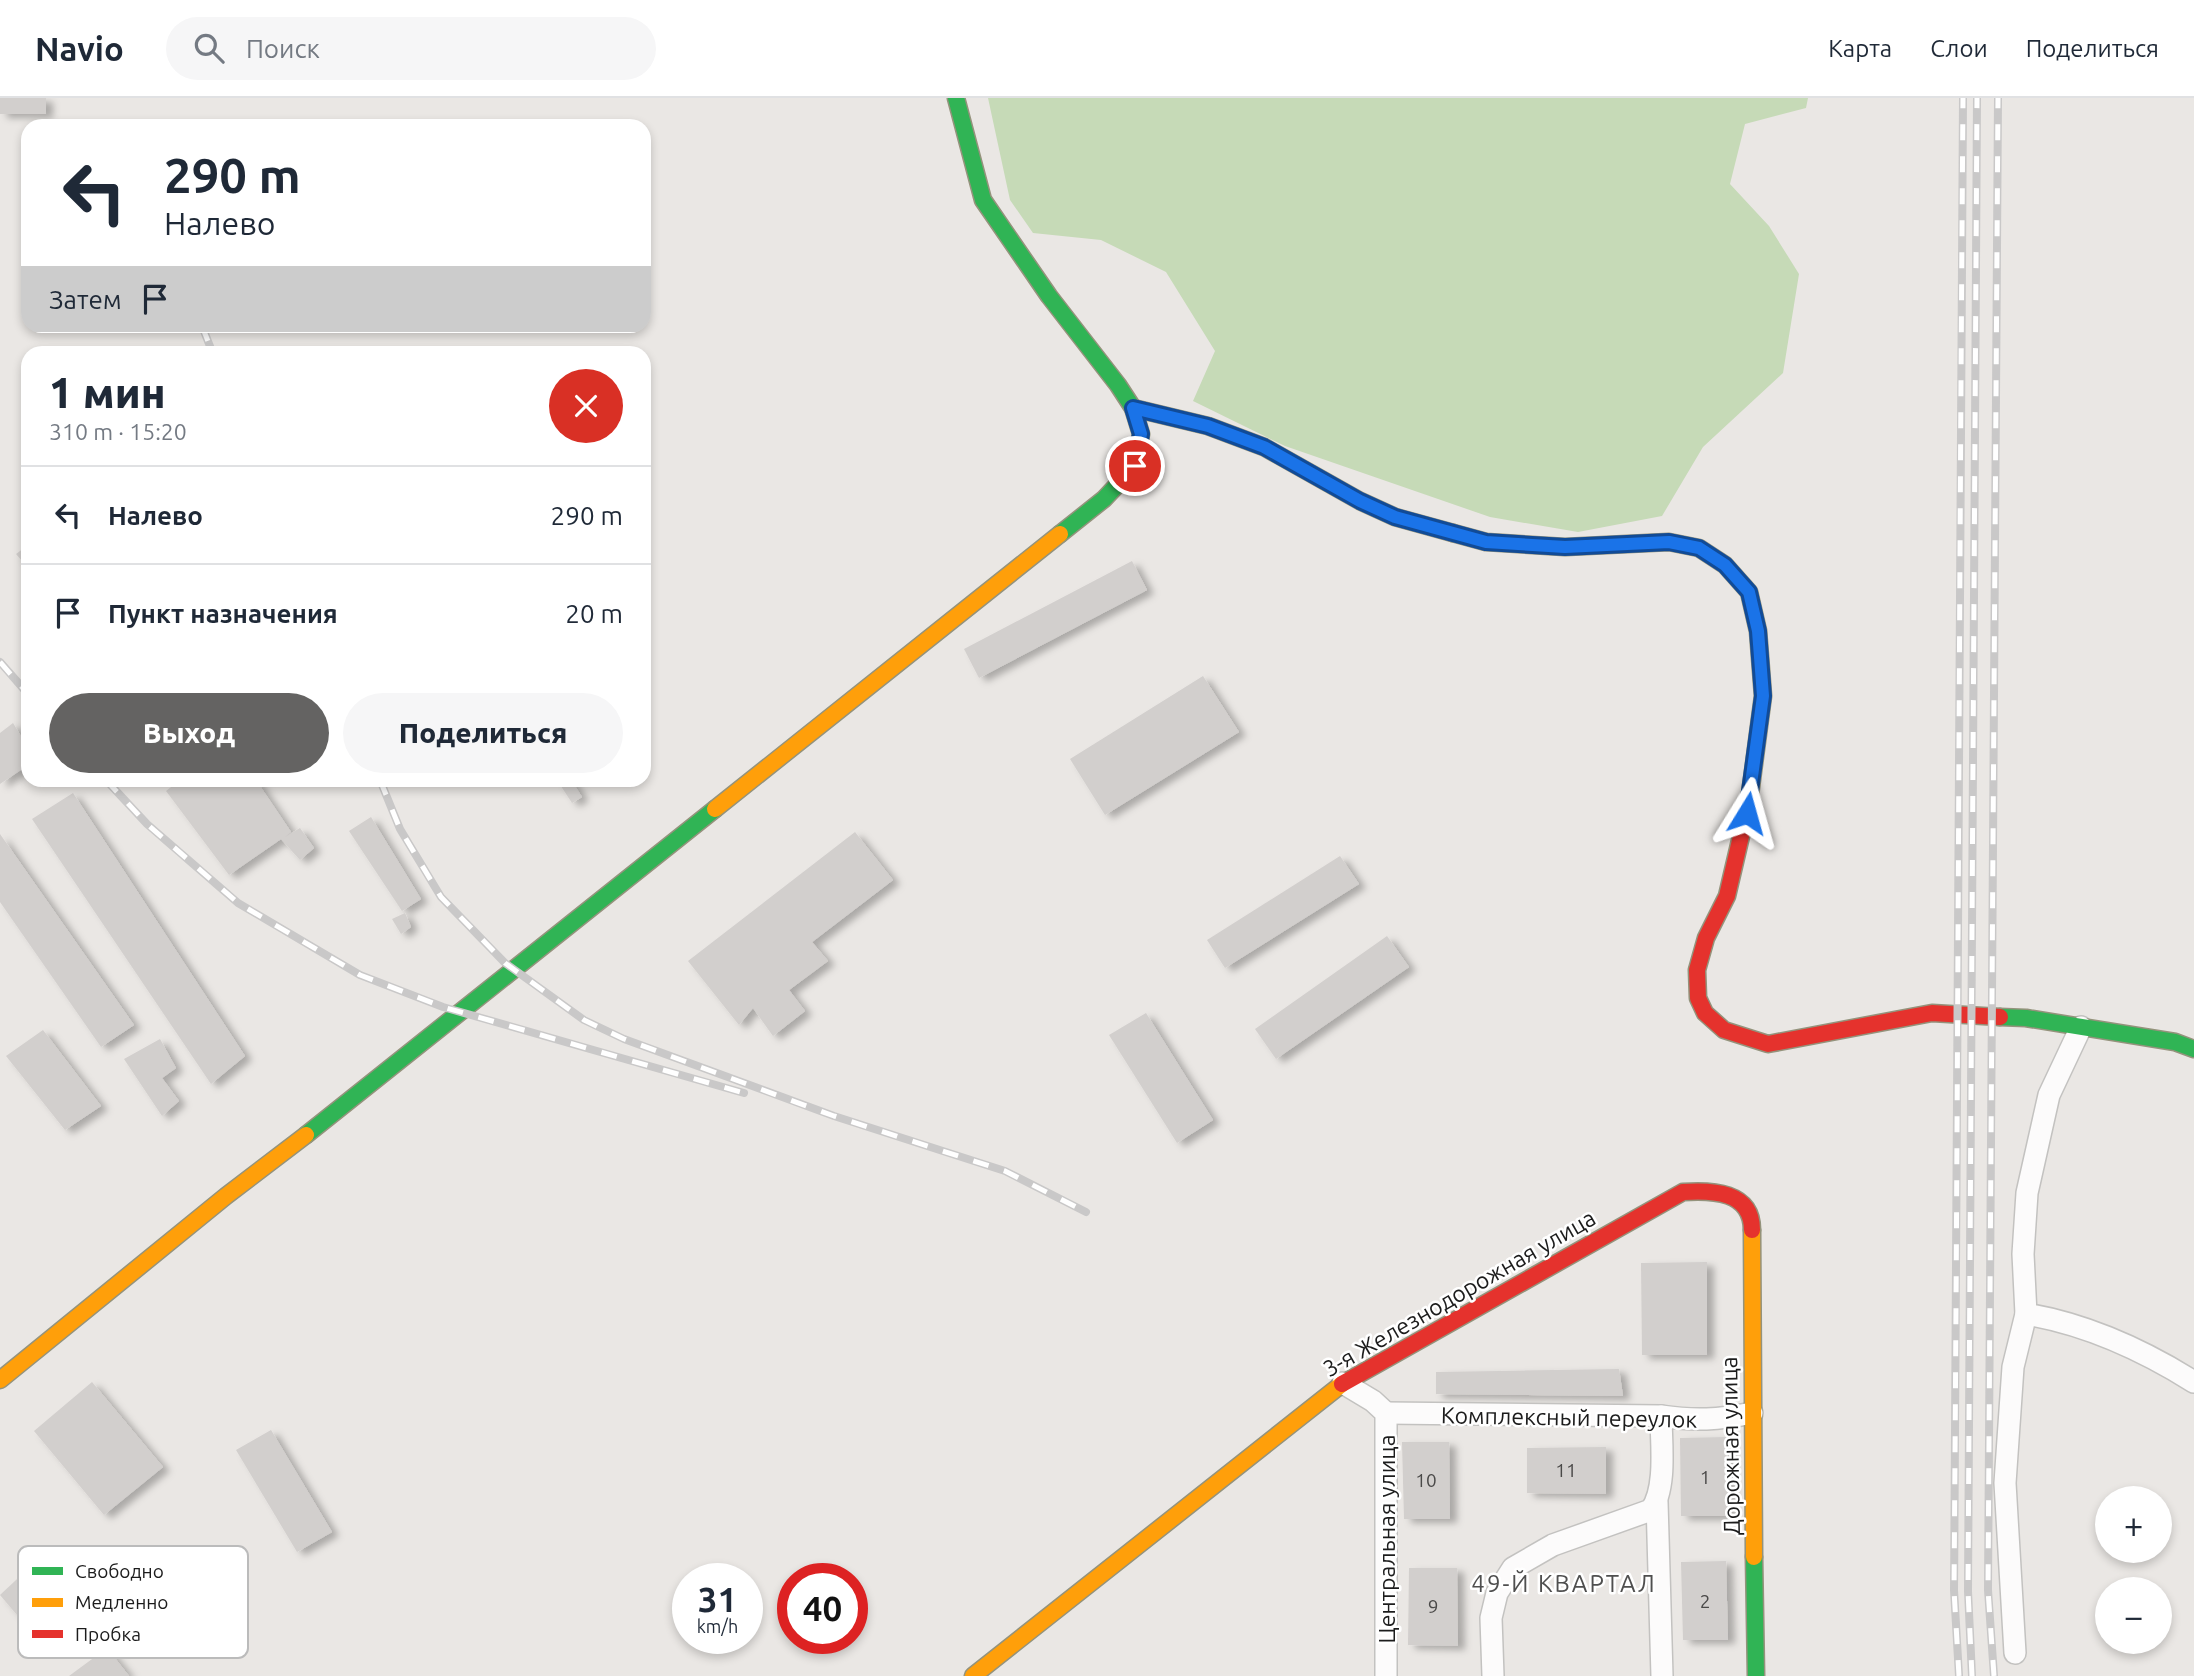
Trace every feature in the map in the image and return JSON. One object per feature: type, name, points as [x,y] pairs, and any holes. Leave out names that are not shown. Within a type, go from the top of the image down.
[{"type":"street","points":[[0,1380],[226,1196],[1104,499],[1135,466],[1141,434],[1133,408],[1049,296],[983,200],[956,98]]},
{"type":"street","points":[[1133,408],[1208,426],[1264,447],[1360,501],[1395,517],[1486,542],[1565,547],[1669,542],[1699,548],[1725,565],[1749,592],[1758,631],[1763,696],[1747,813],[1727,895],[1706,938],[1697,970],[1698,998],[1704,1013],[1724,1030],[1768,1044],[1932,1013],[2026,1018],[2175,1042],[2194,1049]]},
{"type":"street","points":[[2015,1653],[2005,1483],[2013,1367],[2026,1314],[2023,1254],[2027,1193],[2049,1095],[2081,1027]]},
{"type":"street","name":"3-я Железнодорожная улица","points":[[973,1676],[1343,1383],[1683,1192],[1709,1191],[1734,1196],[1752,1216]]},
{"type":"street","name":"Дорожная улица","points":[[1752,1216],[1756,1676]]},
{"type":"street","points":[[2026,1314],[2049,1317],[2113,1339],[2159,1360],[2194,1382]]},
{"type":"street","name":"Центральная улица","points":[[1343,1383],[1373,1401],[1386,1413],[1386,1676]]},
{"type":"street","name":"Комплексный переулок","points":[[1386,1413],[1661,1416],[1719,1420],[1752,1413]]},
{"type":"street","points":[[1661,1416],[1660,1488],[1657,1502],[1662,1676]]},
{"type":"street","points":[[1493,1676],[1491,1618],[1497,1593],[1513,1568],[1553,1545],[1651,1510],[1657,1502]]},
{"type":"green space","points":[[988,98],[1808,98],[1806,108],[1745,124],[1730,184],[1769,226],[1799,274],[1783,373],[1703,447],[1662,516],[1578,532],[1490,517],[1285,446],[1193,401],[1215,351],[1166,272],[1101,240],[1033,233],[1010,200]]},
{"type":"building","points":[[0,98],[46,98],[46,114],[0,114]]},
{"type":"building","points":[[1132,561],[1147,590],[979,678],[964,649]]},
{"type":"building","points":[[1203,676],[1239,732],[1105,815],[1070,759]]},
{"type":"building","points":[[13,723],[21,736],[21,770],[0,784],[0,733]]},
{"type":"building","points":[[171,787],[261,787],[291,832],[285,837],[300,828],[314,848],[300,860],[281,839],[229,875],[166,791]]},
{"type":"building","points":[[562,787],[576,787],[582,797],[572,803]]},
{"type":"building","points":[[73,793],[245,1056],[211,1084],[32,819]]},
{"type":"building","points":[[371,817],[421,899],[402,911],[349,831]]},
{"type":"building","points":[[855,832],[893,880],[812,942],[828,961],[789,990],[805,1011],[773,1036],[753,1008],[739,1025],[688,961]]},
{"type":"building","points":[[0,834],[134,1025],[101,1047],[0,902]]},
{"type":"building","points":[[1340,856],[1359,884],[1225,968],[1207,940]]},
{"type":"building","points":[[405,913],[411,927],[401,934],[392,919]]},
{"type":"building","points":[[1387,936],[1409,967],[1276,1059],[1255,1029]]},
{"type":"building","points":[[1146,1013],[1213,1120],[1177,1143],[1109,1035]]},
{"type":"building","points":[[43,1030],[101,1106],[65,1130],[6,1056]]},
{"type":"building","points":[[160,1039],[176,1068],[162,1078],[179,1101],[162,1116],[124,1059]]},
{"type":"building","points":[[1707,1262],[1707,1355],[1642,1355],[1641,1263]]},
{"type":"building","points":[[1619,1369],[1623,1396],[1436,1394],[1436,1372]]},
{"type":"building","points":[[92,1382],[163,1467],[104,1515],[34,1431]]},
{"type":"building","points":[[271,1430],[332,1532],[297,1552],[236,1450]]},
{"type":"building","points":[[1727,1437],[1730,1516],[1681,1516],[1680,1438]]},
{"type":"building","points":[[1402,1442],[1449,1442],[1450,1519],[1404,1519]]},
{"type":"building","points":[[1606,1447],[1606,1494],[1527,1493],[1527,1448]]},
{"type":"building","points":[[1726,1561],[1728,1640],[1683,1640],[1681,1562]]},
{"type":"building","points":[[1409,1568],[1457,1568],[1458,1646],[1408,1645]]},
{"type":"building","points":[[18,1578],[18,1616],[0,1595]]},
{"type":"building","points":[[93,1658],[115,1658],[129,1676],[69,1676]]},
{"type":"railway","points":[[1959,1676],[1954,1590],[1963,98]]},
{"type":"railway","points":[[1972,1676],[1968,1591],[1977,98]]},
{"type":"railway","points":[[1994,1676],[1988,1590],[1998,98]]},
{"type":"railway","points":[[205,333],[210,346]]},
{"type":"railway","points":[[0,662],[21,686]]},
{"type":"railway","points":[[113,787],[147,824],[238,903],[360,975],[443,1007],[744,1093]]},
{"type":"railway","points":[[383,787],[400,829],[441,897],[505,963],[584,1020],[624,1039],[834,1116],[1005,1171],[1086,1212]]},
{"type":"traffic: fast","points":[[956,98],[983,200],[1049,296],[1118,385],[1133,408],[1141,434],[1135,466],[1104,499],[1060,534]]},
{"type":"traffic: fast","points":[[1133,408],[1208,426],[1264,447],[1360,501],[1395,517],[1453,533]]},
{"type":"traffic: fast","points":[[306,1135],[715,809]]},
{"type":"traffic: fast","points":[[2000,1017],[2026,1018],[2175,1042],[2194,1049]]},
{"type":"traffic: fast","points":[[1754,1557],[1756,1676]]},
{"type":"traffic: slow","points":[[1453,533],[1486,542],[1565,547],[1669,542],[1699,548],[1725,565],[1749,592],[1758,631],[1763,696],[1749,802]]},
{"type":"traffic: slow","points":[[715,809],[1060,534]]},
{"type":"traffic: slow","points":[[0,1380],[226,1196],[306,1135]]},
{"type":"traffic: slow","points":[[1752,1230],[1754,1557]]},
{"type":"traffic: slow","points":[[973,1676],[1342,1384]]},
{"type":"traffic: jam","points":[[1749,802],[1727,896],[1706,938],[1697,970],[1698,998],[1705,1013],[1724,1030],[1768,1044],[1932,1013],[2000,1017]]},
{"type":"traffic: jam","points":[[1342,1384],[1683,1192],[1718,1193],[1738,1200],[1750,1217],[1752,1230]]},
{"type":"district","name":"49-Й КВАРТАЛ","points":[[1564,1583]]},
{"type":"route","points":[[1135,466],[1141,434],[1133,408],[1208,426],[1264,447],[1360,501],[1395,517],[1486,542],[1565,547],[1669,542],[1699,548],[1725,565],[1749,592],[1758,631],[1763,696],[1747,813]]}]
